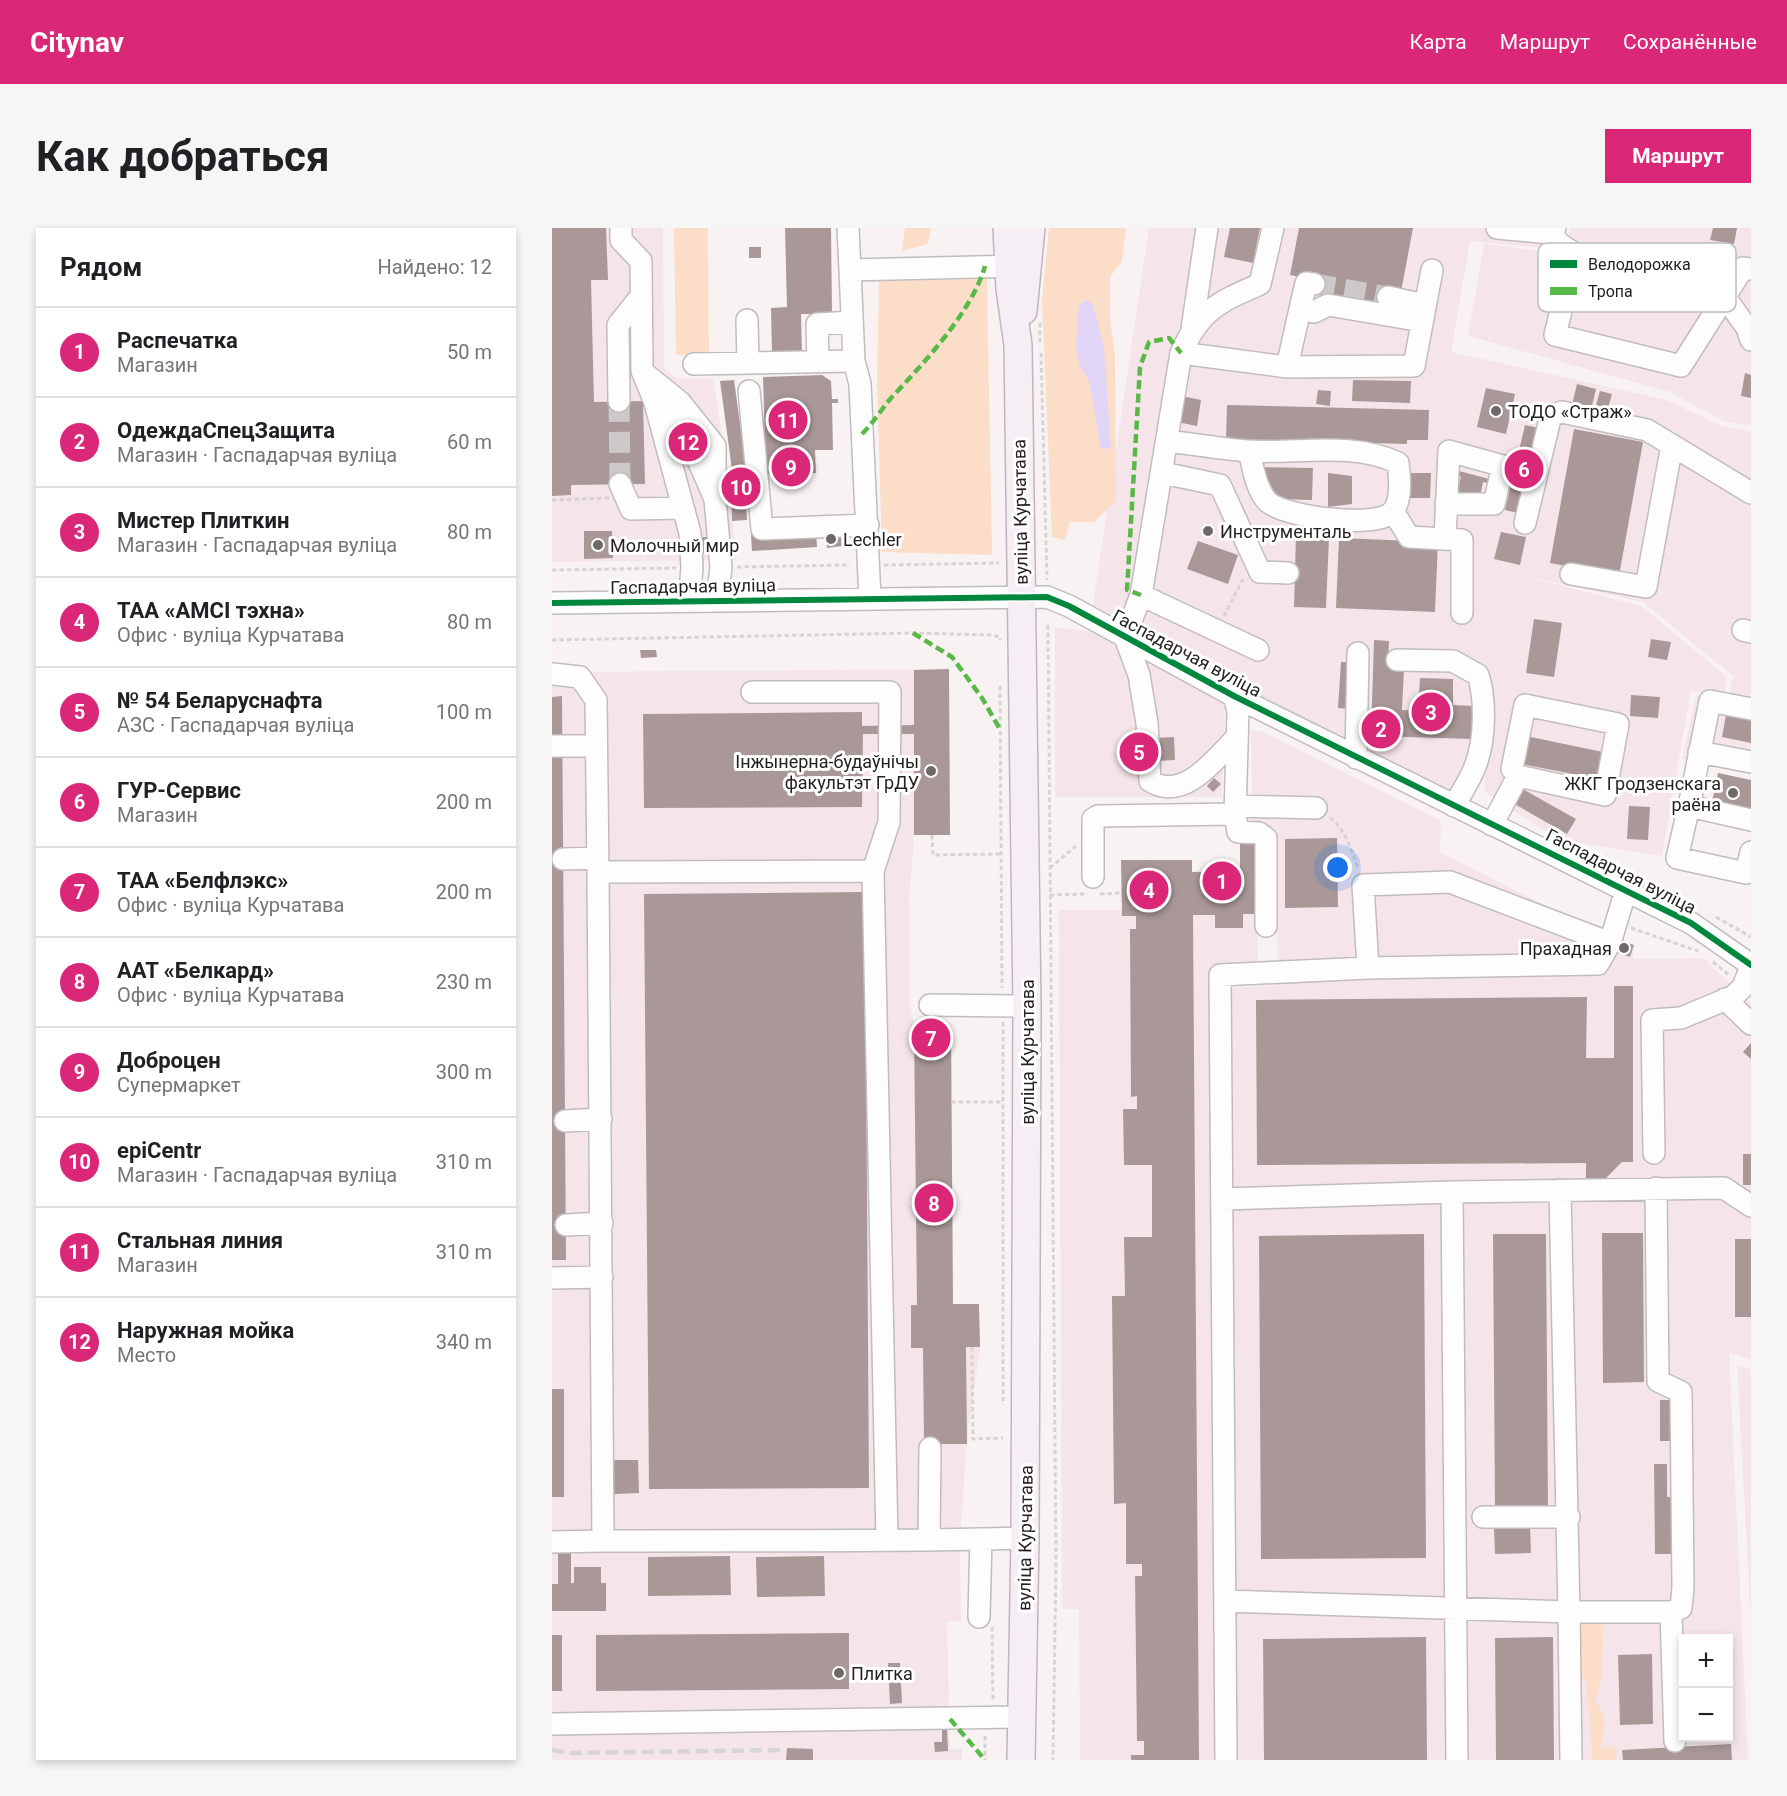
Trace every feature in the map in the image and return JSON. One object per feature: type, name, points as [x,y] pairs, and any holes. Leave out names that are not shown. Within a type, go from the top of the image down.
[{"type":"main road","name":"вуліца Курчатава","points":[[1007,228],[1018,266],[1022,598],[1015,1006],[1025,1538],[1022,1760]]},
{"type":"main road","name":"вуліца Курчатава","points":[[1018,266],[1031,228]]},
{"type":"street","points":[[621,228],[621,240],[641,261],[642,371],[654,399],[690,533],[692,568],[689,601]]},
{"type":"street","points":[[848,228],[854,361],[860,384],[870,599]]},
{"type":"street","points":[[1207,228],[1192,329],[1181,354],[1141,595],[1125,637],[1139,675],[1148,723],[1150,781],[1161,788],[1178,787],[1197,775],[1236,738]]},
{"type":"street","points":[[1192,329],[1220,301],[1260,284],[1273,228]]},
{"type":"street","points":[[1497,228],[1553,231]]},
{"type":"street","points":[[850,270],[1018,266]]},
{"type":"street","points":[[1736,279],[1743,268],[1751,269]]},
{"type":"street","points":[[1181,354],[1287,367],[1414,366],[1432,270]]},
{"type":"street","points":[[1287,367],[1306,283],[1314,284]]},
{"type":"street","points":[[620,401],[618,325],[641,296]]},
{"type":"street","points":[[1388,297],[1424,313]]},
{"type":"street","points":[[1300,309],[1314,312],[1328,305],[1424,313]]},
{"type":"street","points":[[1561,312],[1555,335],[1681,366],[1715,312]]},
{"type":"street","points":[[1736,312],[1747,327],[1751,340]]},
{"type":"street","points":[[747,320],[748,363]]},
{"type":"street","points":[[818,362],[817,324],[852,322]]},
{"type":"street","points":[[694,364],[854,361]]},
{"type":"street","points":[[642,371],[680,402],[715,446],[721,567],[717,601]]},
{"type":"street","points":[[748,391],[762,530],[868,525]]},
{"type":"street","points":[[654,399],[676,424]]},
{"type":"street","points":[[1525,523],[1551,415],[1562,412],[1647,430],[1751,493]]},
{"type":"street","points":[[1167,441],[1249,451],[1347,451],[1385,457],[1398,463],[1398,497],[1393,511],[1383,518],[1357,520],[1310,517],[1285,512],[1268,502],[1258,487],[1249,451]]},
{"type":"street","points":[[1571,574],[1646,587],[1672,445]]},
{"type":"street","points":[[698,460],[716,499]]},
{"type":"street","points":[[1163,473],[1220,485],[1260,572],[1288,573]]},
{"type":"street","points":[[623,491],[631,509],[683,508]]},
{"type":"street","points":[[1445,539],[1446,504]]},
{"type":"street","points":[[1393,511],[1409,537],[1462,540],[1461,613]]},
{"type":"street","points":[[1141,595],[1258,650]]},
{"type":"street","name":"Гаспадарчая вуліца","points":[[552,603],[1047,597],[1069,606],[1234,696],[1356,758],[1691,923],[1751,966]]},
{"type":"street","points":[[1356,758],[1358,653]]},
{"type":"street","points":[[1397,660],[1453,661],[1478,675],[1482,687],[1481,741],[1476,764],[1454,806]]},
{"type":"street","points":[[552,674],[580,677],[596,700],[603,1541]]},
{"type":"street","points":[[753,692],[890,692],[889,822],[873,871],[887,1539]]},
{"type":"street","points":[[1234,696],[1238,711],[1235,810],[1239,832],[1259,833],[1266,838],[1266,926]]},
{"type":"street","points":[[1751,709],[1710,701],[1677,858],[1748,876],[1751,852]]},
{"type":"street","points":[[1525,705],[1618,724],[1605,795],[1518,776],[1512,769],[1525,705]]},
{"type":"street","points":[[552,746],[596,746]]},
{"type":"street","points":[[1699,752],[1751,762]]},
{"type":"street","points":[[1492,825],[1518,776]]},
{"type":"street","points":[[1689,806],[1751,820]]},
{"type":"street","points":[[1093,877],[1093,819],[1098,816],[1316,808]]},
{"type":"street","points":[[564,859],[598,865],[873,871]]},
{"type":"street","points":[[1368,968],[1363,885],[1450,882],[1614,933]]},
{"type":"street","points":[[1227,1760],[1221,975],[1368,968],[1598,964],[1614,933],[1626,890]]},
{"type":"street","points":[[1654,1153],[1652,1020],[1681,1018],[1734,996],[1743,987],[1751,966]]},
{"type":"street","points":[[1725,999],[1751,1024]]},
{"type":"street","points":[[930,1005],[1015,1006]]},
{"type":"street","points":[[565,1121],[601,1119]]},
{"type":"street","points":[[1225,1601],[1569,1612],[1671,1612],[1681,1608],[1683,1588],[1681,1392],[1658,1381],[1656,1188]]},
{"type":"street","points":[[1223,1199],[1452,1192],[1724,1188],[1751,1206]]},
{"type":"street","points":[[1560,1190],[1569,1517],[1571,1760]]},
{"type":"street","points":[[1452,1192],[1457,1760]]},
{"type":"street","points":[[566,1225],[602,1223]]},
{"type":"street","points":[[552,1278],[602,1277]]},
{"type":"street","points":[[929,1539],[930,1448]]},
{"type":"street","points":[[1483,1517],[1569,1517]]},
{"type":"street","points":[[552,1542],[1025,1538]]},
{"type":"street","points":[[981,1539],[986,1620]]},
{"type":"street","points":[[1671,1612],[1675,1740]]},
{"type":"street","points":[[552,1724],[1021,1718]]},
{"type":"path","points":[[1040,316],[1047,581]]},
{"type":"path","points":[[552,500],[623,491]]},
{"type":"path","points":[[1216,630],[1253,558]]},
{"type":"path","points":[[721,567],[999,563]]},
{"type":"path","points":[[552,570],[692,568]]},
{"type":"path","points":[[1048,625],[1056,1549],[1053,1760]]},
{"type":"path","points":[[552,640],[913,633],[991,635],[1000,637],[1000,649]]},
{"type":"path","points":[[1000,684],[1002,854],[1015,1006],[1003,1102],[1003,1416]]},
{"type":"path","points":[[1316,808],[1336,822],[1351,848],[1363,885]]},
{"type":"path","points":[[1050,868],[1093,831]]},
{"type":"path","points":[[932,835],[933,855],[1002,854]]},
{"type":"path","points":[[1614,933],[1701,952]]},
{"type":"path","points":[[1710,959],[1743,987]]},
{"type":"path","points":[[951,1102],[1003,1102]]},
{"type":"path","points":[[972,1347],[972,1438],[1003,1438]]},
{"type":"path","points":[[1003,1427],[1003,1449]]},
{"type":"path","points":[[985,1760],[985,1736],[993,1718],[986,1620]]},
{"type":"shaded area","points":[[552,228],[663,228],[664,368],[677,378],[713,379],[729,478],[736,560],[552,562]]},
{"type":"shaded area","points":[[674,228],[708,228],[709,354],[676,355]]},
{"type":"shaded area","points":[[905,228],[931,228],[928,244],[902,251]]},
{"type":"shaded area","points":[[1049,228],[1126,228],[1122,261],[1110,277],[1110,320],[1115,355],[1116,501],[1094,522],[1070,522],[1065,540],[1052,537],[1042,301]]},
{"type":"shaded area","points":[[1149,228],[1567,228],[1564,243],[1538,243],[1538,248],[1470,241],[1451,352],[1667,400],[1719,425],[1751,432],[1751,771],[1682,759],[1696,695],[1728,701],[1733,676],[1643,602],[1516,574],[1641,606],[1727,677],[1724,696],[1691,691],[1662,856],[1560,840],[1485,792],[1478,659],[1472,805],[1332,735],[1093,605]]},
{"type":"shaded area","points":[[1570,228],[1751,228],[1751,426],[1723,421],[1670,392],[1468,336],[1484,244],[1538,251],[1538,312],[1736,312],[1736,243],[1567,243]]},
{"type":"shaded area","points":[[987,279],[992,555],[882,552],[877,379],[879,281]]},
{"type":"shaded area","points":[[1086,300],[1093,304],[1104,347],[1111,449],[1101,448],[1089,381],[1080,367],[1076,346],[1079,305]]},
{"type":"shaded area","points":[[1055,627],[1093,632],[1109,638],[1222,698],[1225,707],[1222,797],[1055,797]]},
{"type":"shaded area","points":[[949,669],[950,835],[914,835],[909,906],[909,1000],[915,1028],[951,1028],[953,1304],[979,1304],[980,1347],[967,1439],[960,1539],[961,1621],[947,1621],[950,1749],[962,1749],[962,1760],[552,1760],[552,672]]},
{"type":"shaded area","points":[[1251,730],[1261,731],[1441,821],[1440,852],[1568,917],[1634,945],[1633,959],[1703,958],[1751,1003],[1751,1360],[1729,1353],[1748,1760],[1080,1760],[1079,1610],[1062,1608],[1059,910],[1122,910],[1192,915],[1192,872],[1257,871],[1258,963],[1212,966],[1213,1192],[1540,1180],[1230,1187],[1232,988],[1278,985],[1276,827],[1253,827]]},
{"type":"shaded area","points":[[1737,1365],[1751,1369],[1751,1622]]},
{"type":"shaded area","points":[[1593,1620],[1604,1620],[1601,1681],[1595,1702],[1604,1718],[1601,1748],[1617,1747],[1615,1760],[1593,1760],[1586,1680],[1574,1667],[1576,1626]]},
{"type":"building","points":[[552,228],[606,228],[608,280],[591,280],[594,402],[643,401],[645,484],[571,485],[571,495],[552,496]]},
{"type":"building","points":[[785,228],[831,228],[832,314],[801,314],[802,354],[772,355],[771,308],[787,307]]},
{"type":"building","points":[[1230,228],[1260,228],[1253,263],[1224,257]]},
{"type":"building","points":[[1299,228],[1413,228],[1400,297],[1386,305],[1313,291],[1315,280],[1290,275]]},
{"type":"building","points":[[1713,228],[1737,228],[1734,243],[1710,240]]},
{"type":"building","points":[[749,247],[761,247],[761,258],[749,258]]},
{"type":"building","points":[[1745,373],[1751,375],[1751,398],[1741,396]]},
{"type":"building","points":[[822,375],[831,381],[832,399],[838,399],[838,403],[832,403],[833,450],[815,450],[816,473],[766,474],[763,377]]},
{"type":"building","points":[[734,380],[747,475],[733,477],[720,381]]},
{"type":"building","points":[[1353,380],[1411,381],[1410,403],[1352,401]]},
{"type":"building","points":[[1577,384],[1596,389],[1591,410],[1572,405]]},
{"type":"building","name":"ТОДО «Страж»","points":[[1486,388],[1515,394],[1506,434],[1477,427]]},
{"type":"building","points":[[1318,390],[1331,391],[1330,406],[1316,404]]},
{"type":"building","points":[[1600,391],[1612,394],[1608,408],[1596,405]]},
{"type":"building","points":[[1182,396],[1201,400],[1197,426],[1177,422]]},
{"type":"building","points":[[1227,405],[1429,410],[1428,440],[1407,440],[1407,444],[1226,439]]},
{"type":"building","points":[[685,419],[708,454],[692,465],[669,429]]},
{"type":"building","points":[[1525,425],[1543,429],[1522,514],[1505,510]]},
{"type":"building","points":[[1574,429],[1643,442],[1619,576],[1550,563]]},
{"type":"building","points":[[1258,467],[1313,468],[1312,500],[1274,499]]},
{"type":"building","points":[[1459,471],[1489,479],[1488,483],[1483,482],[1480,497],[1457,491],[1461,477],[1458,476]]},
{"type":"building","points":[[1328,473],[1352,476],[1352,504],[1328,507]]},
{"type":"building","points":[[1407,473],[1431,473],[1430,498],[1406,498]]},
{"type":"building","points":[[731,478],[745,478],[747,520],[732,521]]},
{"type":"building","name":"Молочный мир","points":[[584,531],[612,531],[613,558],[584,559]]},
{"type":"building","points":[[816,531],[817,547],[752,551],[751,535]]},
{"type":"building","points":[[1501,532],[1526,537],[1520,565],[1494,559]]},
{"type":"building","points":[[841,533],[842,546],[827,548],[826,534]]},
{"type":"building","points":[[1296,536],[1329,537],[1326,608],[1294,607]]},
{"type":"building","points":[[696,537],[707,537],[708,553],[697,554]]},
{"type":"building","points":[[1339,538],[1438,542],[1435,612],[1336,608]]},
{"type":"building","points":[[1198,541],[1238,555],[1228,584],[1187,569]]},
{"type":"building","points":[[1534,619],[1562,623],[1554,677],[1526,673]]},
{"type":"building","points":[[1651,639],[1671,642],[1667,660],[1648,657]]},
{"type":"building","points":[[1374,640],[1389,641],[1388,668],[1404,669],[1402,710],[1418,711],[1420,678],[1453,679],[1453,705],[1474,706],[1473,739],[1371,736]]},
{"type":"building","points":[[640,650],[656,650],[657,657],[641,658]]},
{"type":"building","points":[[1341,662],[1352,662],[1349,709],[1338,708]]},
{"type":"building","points":[[949,669],[950,835],[914,835],[914,734],[863,734],[862,807],[644,808],[643,714],[862,712],[862,726],[914,725],[914,670]]},
{"type":"building","points":[[1631,695],[1660,697],[1658,718],[1630,716]]},
{"type":"building","points":[[562,696],[566,1260],[552,1260],[552,697]]},
{"type":"building","points":[[1727,710],[1751,714],[1751,743],[1722,737]]},
{"type":"building","points":[[1526,736],[1603,752],[1598,779],[1521,764]]},
{"type":"building","points":[[1174,737],[1175,760],[1138,762],[1137,739]]},
{"type":"building","name":"ЖКГ Гродзенскага раёна","points":[[1718,773],[1751,780],[1751,809],[1712,802]]},
{"type":"building","points":[[1214,778],[1221,784],[1213,792],[1207,786]]},
{"type":"building","points":[[1519,787],[1576,819],[1567,834],[1511,802]]},
{"type":"building","points":[[1629,806],[1650,807],[1648,840],[1627,839]]},
{"type":"building","points":[[1337,838],[1338,907],[1285,908],[1285,839]]},
{"type":"building","points":[[1240,842],[1257,842],[1257,914],[1243,914],[1243,928],[1215,928],[1215,915],[1193,915],[1199,1760],[1131,1760],[1131,1755],[1144,1755],[1144,1741],[1137,1741],[1135,1576],[1142,1576],[1142,1564],[1126,1564],[1126,1503],[1114,1504],[1112,1296],[1125,1296],[1124,1237],[1152,1237],[1152,1165],[1124,1165],[1123,1109],[1137,1109],[1137,1096],[1131,1097],[1130,929],[1136,929],[1136,916],[1122,916],[1121,860],[1192,860],[1192,872],[1240,871]]},
{"type":"building","points":[[865,892],[869,1488],[649,1489],[644,894]]},
{"type":"building","name":"Прахадная","points":[[1618,940],[1634,945],[1630,957],[1614,951]]},
{"type":"building","points":[[1614,986],[1633,986],[1633,1162],[1622,1162],[1606,1178],[1586,1178],[1586,1163],[1257,1165],[1256,1000],[1587,997],[1586,1058],[1614,1058]]},
{"type":"building","points":[[914,1028],[951,1028],[953,1304],[979,1304],[980,1347],[966,1347],[967,1444],[924,1444],[923,1348],[911,1348],[911,1305],[917,1305]]},
{"type":"building","points":[[1751,1043],[1751,1059],[1743,1052]]},
{"type":"building","points":[[1743,1154],[1751,1154],[1751,1185],[1743,1185]]},
{"type":"building","points":[[1602,1233],[1643,1233],[1644,1382],[1603,1383]]},
{"type":"building","points":[[1424,1234],[1426,1558],[1261,1559],[1259,1236]]},
{"type":"building","points":[[1493,1234],[1546,1234],[1548,1510],[1495,1510]]},
{"type":"building","points":[[1735,1239],[1751,1239],[1751,1317],[1735,1317]]},
{"type":"building","points":[[552,1389],[564,1389],[564,1497],[552,1497]]},
{"type":"building","points":[[1660,1400],[1674,1400],[1674,1441],[1660,1441]]},
{"type":"building","points":[[613,1460],[638,1460],[639,1493],[614,1494]]},
{"type":"building","points":[[1654,1464],[1667,1464],[1667,1497],[1674,1497],[1674,1554],[1655,1554]]},
{"type":"building","points":[[1530,1527],[1531,1553],[1495,1554],[1494,1528]]},
{"type":"building","points":[[558,1546],[571,1546],[571,1583],[574,1583],[574,1567],[601,1567],[601,1583],[606,1583],[606,1611],[552,1611],[552,1584],[558,1584]]},
{"type":"building","points":[[730,1556],[731,1595],[648,1596],[648,1557]]},
{"type":"building","points":[[824,1556],[825,1596],[757,1597],[756,1557]]},
{"type":"building","points":[[849,1633],[849,1689],[596,1691],[596,1635]]},
{"type":"building","points":[[552,1635],[562,1635],[562,1691],[552,1691]]},
{"type":"building","points":[[1426,1637],[1427,1760],[1264,1760],[1263,1639]]},
{"type":"building","points":[[1553,1637],[1554,1760],[1496,1760],[1495,1638]]},
{"type":"building","points":[[1652,1654],[1653,1724],[1620,1725],[1618,1655]]},
{"type":"building","points":[[888,1663],[900,1663],[902,1703],[890,1704]]},
{"type":"building","points":[[942,1727],[947,1727],[948,1751],[935,1752],[934,1742],[942,1742]]},
{"type":"building","points":[[1731,1744],[1732,1760],[1623,1760],[1622,1750]]},
{"type":"building","points":[[787,1748],[813,1749],[813,1760],[786,1760]]},
{"type":"tunnel","points":[[1314,284],[1388,297]]},
{"type":"tunnel","points":[[619,401],[620,484]]},
{"type":"tunnel","points":[[677,424],[698,460]]},
{"type":"railway","points":[[552,1750],[569,1753],[784,1750]]},
{"type":"marked path","points":[[862,434],[958,319],[979,283],[985,266]]},
{"type":"marked path","points":[[1141,595],[1127,590],[1140,367],[1149,342],[1169,338],[1181,353]]},
{"type":"marked path","points":[[913,633],[952,657],[982,698],[1001,731]]},
{"type":"marked path","points":[[950,1719],[985,1760]]},
{"type":"cycle path","points":[[552,603],[1047,597],[1069,606],[1234,696],[1691,923],[1751,965]]},
{"type":"place","name":"ТОДО «Страж»","points":[[1496,411]]},
{"type":"place","name":"Стальная линия","points":[[788,420]]},
{"type":"place","name":"Наружная мойка","points":[[688,442]]},
{"type":"place","name":"Доброцен","points":[[791,467]]},
{"type":"place","name":"ГУР-Сервис","points":[[1524,469]]},
{"type":"place","name":"epiCentr","points":[[741,487]]},
{"type":"place","name":"Инструменталь","points":[[1208,531]]},
{"type":"place","name":"Lechler","points":[[831,539]]},
{"type":"place","name":"Молочный мир","points":[[598,545]]},
{"type":"place","name":"Мистер Плиткин","points":[[1431,712]]},
{"type":"place","name":"ОдеждаСпецЗащита","points":[[1381,729]]},
{"type":"place","name":"№ 54 Беларуснафта","points":[[1139,752]]},
{"type":"place","name":"Інжынерна-будаўнічы факультэт ГрДУ","points":[[931,771]]},
{"type":"place","name":"ЖКГ Гродзенскага раёна","points":[[1733,793]]},
{"type":"place","name":"Распечатка","points":[[1222,881]]},
{"type":"place","name":"ТАА «АМСІ тэхна»","points":[[1149,890]]},
{"type":"place","name":"Прахадная","points":[[1624,948]]},
{"type":"place","name":"ТАА «Белфлэкс»","points":[[931,1038]]},
{"type":"place","name":"ААТ «Белкард»","points":[[934,1203]]},
{"type":"place","name":"Плитка","points":[[839,1673]]}]
